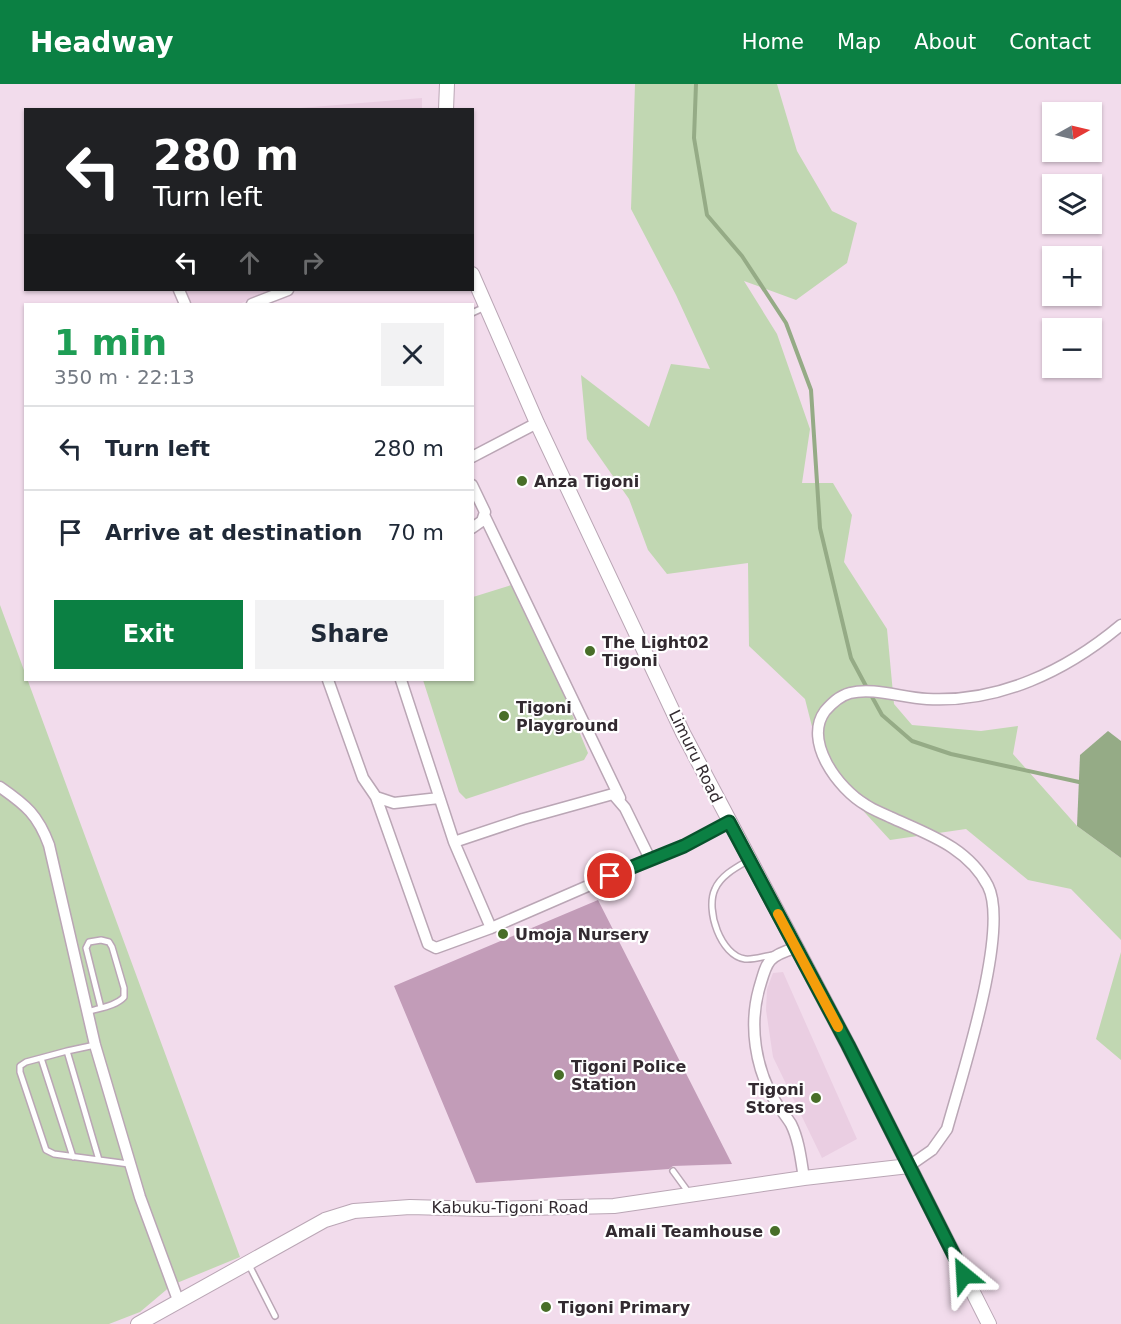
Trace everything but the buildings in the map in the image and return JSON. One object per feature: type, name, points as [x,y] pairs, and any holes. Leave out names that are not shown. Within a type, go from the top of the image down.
[{"type":"main road","points":[[446,108],[447,84]]},
{"type":"main road","name":"Limuru Road","points":[[474,279],[537,423],[683,733],[989,1324]]},
{"type":"main road","name":"Kabuku-Tigoni Road","points":[[138,1324],[325,1220],[354,1211],[410,1207],[483,1209],[614,1206],[804,1178],[909,1166]]},
{"type":"street","points":[[255,303],[285,291]]},
{"type":"street","points":[[474,456],[537,423]]},
{"type":"street","points":[[474,489],[485,517],[650,859]]},
{"type":"street","points":[[474,527],[479,525],[485,517]]},
{"type":"street","points":[[909,1166],[932,1150],[947,1129],[988,971],[994,911],[988,886],[963,855],[927,831],[864,804],[842,784],[821,753],[816,731],[820,718],[833,701],[850,693],[871,692],[927,699],[959,699],[1011,690],[1072,661],[1121,626]]},
{"type":"street","points":[[328,681],[363,778],[376,797],[428,944],[436,948],[491,928],[684,846],[729,822]]},
{"type":"street","points":[[402,681],[454,842],[491,928]]},
{"type":"street","points":[[0,787],[22,802],[41,823],[51,855],[95,1045],[129,1164],[178,1300]]},
{"type":"street","points":[[454,842],[601,796],[613,794],[621,799]]},
{"type":"street","points":[[376,797],[394,803],[439,798]]},
{"type":"street","points":[[795,948],[778,954],[766,964],[754,1011],[754,1031],[760,1064],[774,1099],[791,1125],[800,1149],[804,1178]]},
{"type":"lane","points":[[474,313],[486,306]]},
{"type":"lane","points":[[750,860],[729,873],[715,887],[712,909],[715,921],[731,953],[737,957],[753,959],[778,954]]},
{"type":"lane","points":[[87,1012],[101,1008],[120,1001],[124,997],[124,988],[112,947],[109,942],[101,940],[89,942],[86,948],[101,1008]]},
{"type":"lane","points":[[95,1045],[26,1062],[20,1066],[20,1072],[46,1150],[129,1164]]},
{"type":"lane","points":[[68,1050],[99,1160]]},
{"type":"lane","points":[[41,1058],[73,1156]]},
{"type":"lane","points":[[673,1171],[690,1195]]},
{"type":"lane","points":[[247,1262],[275,1316]]},
{"type":"shaded area","points":[[635,84],[777,84],[797,151],[832,211],[857,223],[847,263],[796,300],[744,281],[777,334],[810,429],[802,483],[833,483],[852,515],[844,562],[887,629],[894,704],[912,725],[981,731],[1018,726],[1013,754],[1077,826],[1121,858],[1121,940],[1071,889],[1028,880],[966,829],[890,840],[822,766],[805,699],[749,646],[748,563],[667,574],[648,550],[629,499],[587,439],[581,375],[649,427],[671,364],[710,369],[676,295],[631,209]]},
{"type":"shaded area","points":[[422,98],[422,108],[300,108]]},
{"type":"shaded area","points":[[179,291],[271,291],[241,303],[185,303]]},
{"type":"shaded area","name":"Tigoni Playground","points":[[518,583],[588,753],[584,760],[466,799],[459,792],[423,681],[474,681],[474,597]]},
{"type":"shaded area","points":[[0,605],[24,670],[24,681],[28,681],[240,1257],[172,1285],[140,1312],[109,1324],[0,1324]]},
{"type":"shaded area","points":[[1108,731],[1121,741],[1121,858],[1077,826],[1080,755]]},
{"type":"shaded area","points":[[1121,952],[1121,1060],[1096,1039]]},
{"type":"shaded area","name":"Tigoni Stores","points":[[783,972],[857,1139],[822,1158],[773,1057],[766,1010],[767,989],[773,973]]},
{"type":"waterway","points":[[696,84],[694,138],[707,215],[742,256],[786,323],[811,390],[820,528],[851,658],[867,688]]},
{"type":"waterway","points":[[871,695],[882,715],[912,741],[951,754],[1079,782]]},
{"type":"slow traffic","points":[[778,914],[838,1027]]},
{"type":"place","name":"Anza Tigoni","points":[[522,481]]},
{"type":"place","name":"The Light02 Tigoni","points":[[590,651]]},
{"type":"place","name":"Tigoni Playground","points":[[504,716]]},
{"type":"place","name":"Umoja Nursery","points":[[503,934]]},
{"type":"place","name":"Tigoni Police Station","points":[[559,1075]]},
{"type":"place","name":"Tigoni Stores","points":[[816,1098]]},
{"type":"place","name":"Amali Teamhouse","points":[[775,1231]]},
{"type":"place","name":"Tigoni Primary","points":[[546,1307]]},
{"type":"route","points":[[610,876],[684,846],[729,822],[848,1045],[964,1275]]}]
